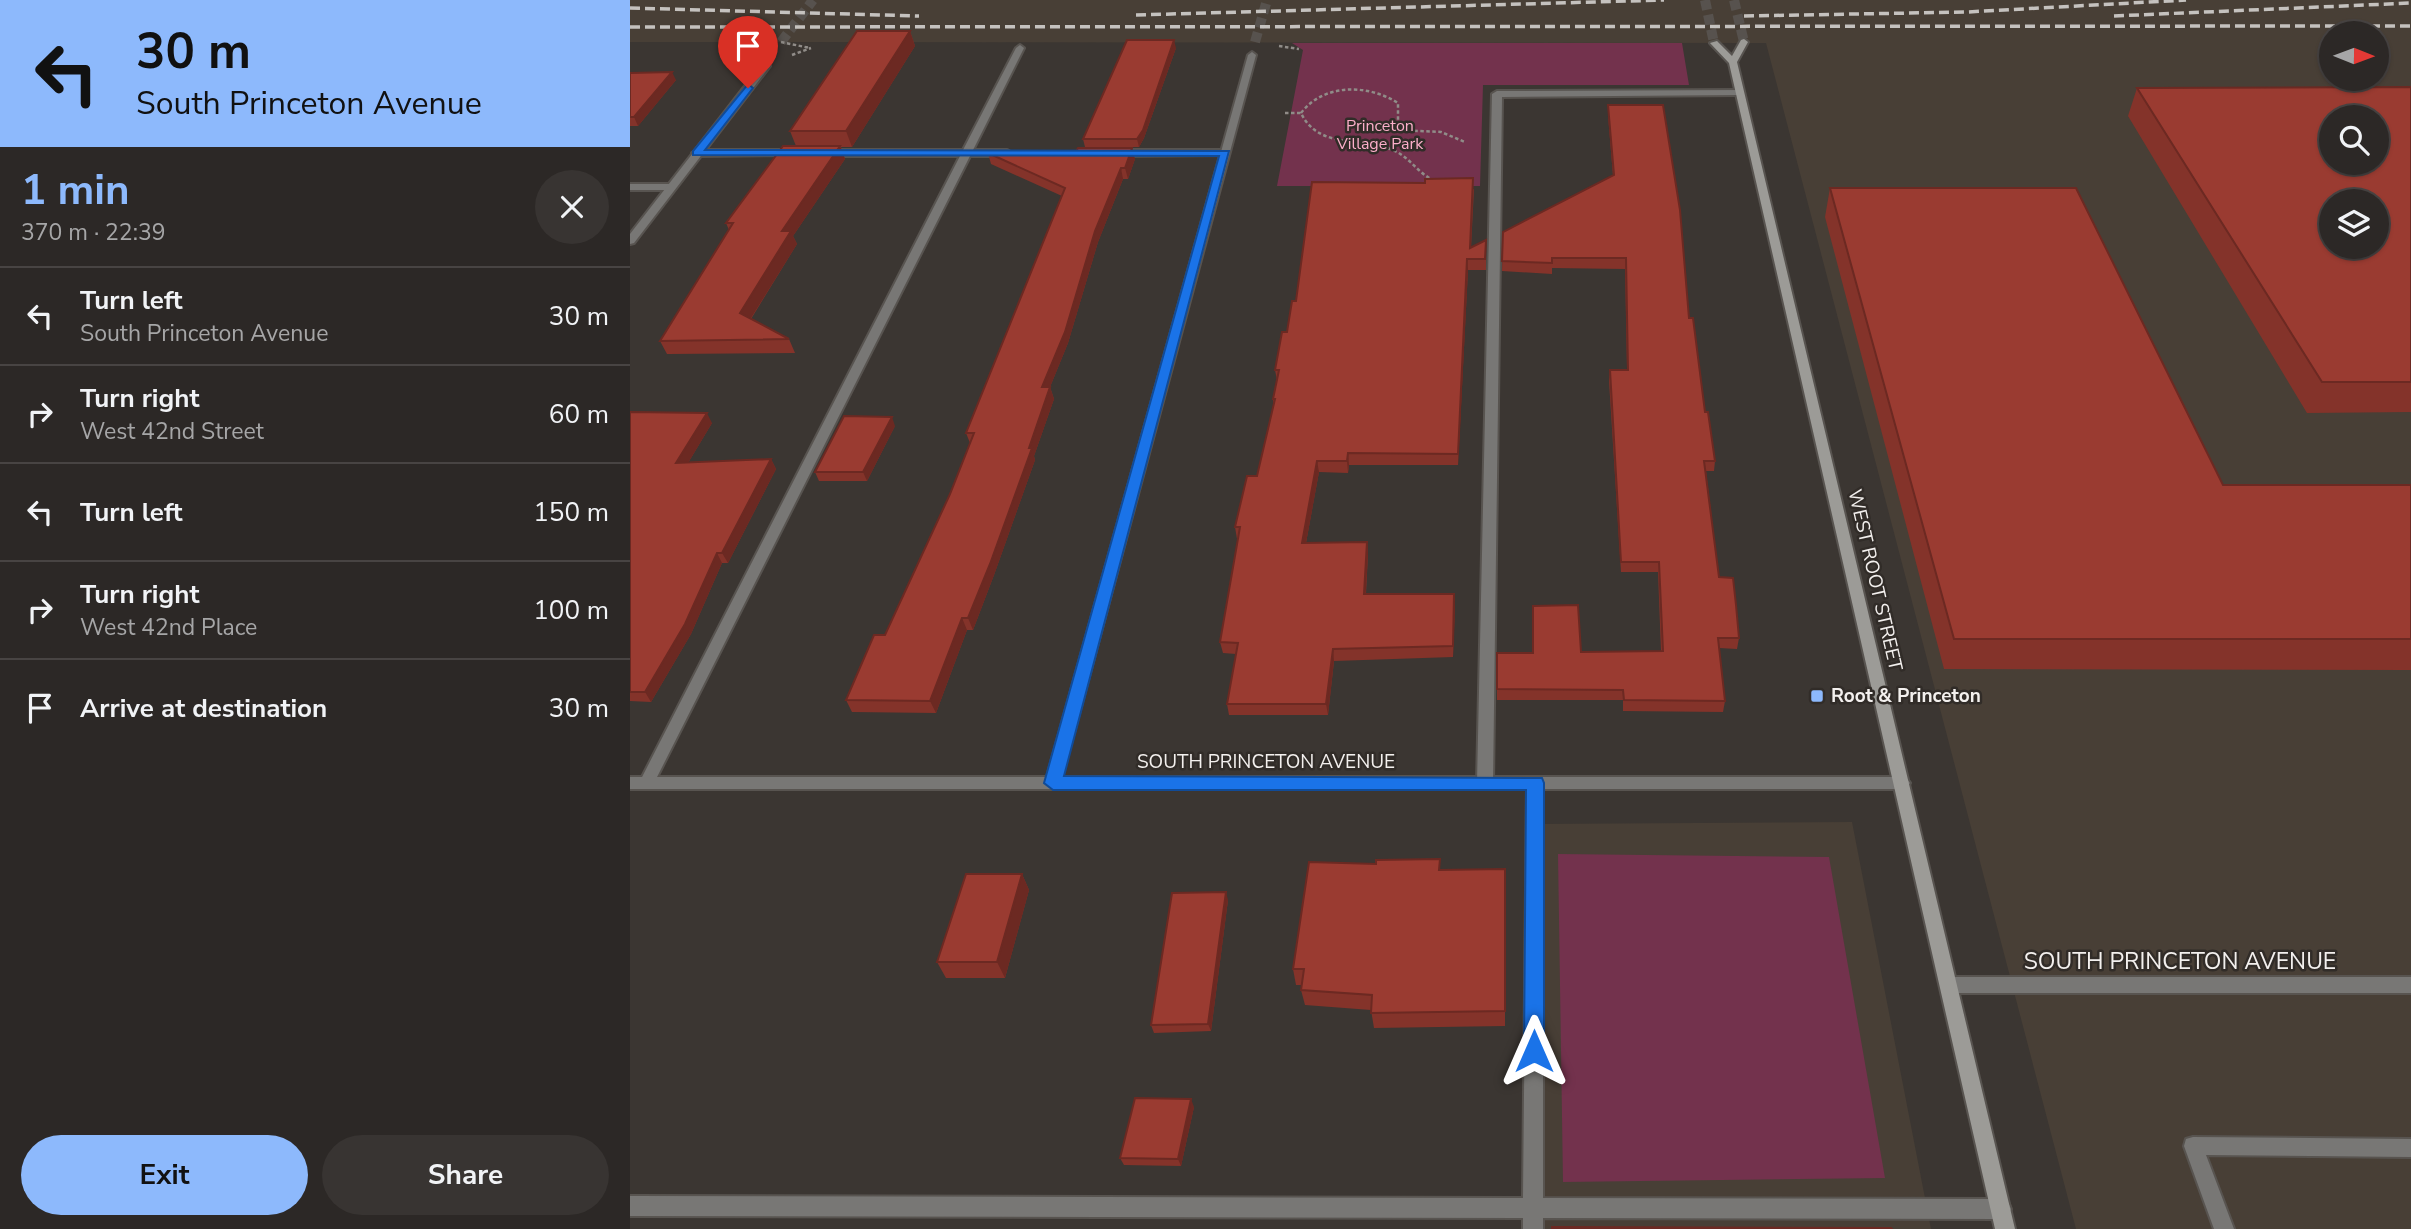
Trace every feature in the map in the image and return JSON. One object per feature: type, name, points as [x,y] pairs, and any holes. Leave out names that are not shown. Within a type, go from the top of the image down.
[{"type":"street","points":[[1714,43],[1733,62],[1744,43]]},
{"type":"street","points":[[647,783],[1020,48]]},
{"type":"street","points":[[1053,783],[1252,55]]},
{"type":"street","name":"WEST ROOT STREET","points":[[1733,62],[2005,1229]]},
{"type":"street","points":[[630,241],[765,66]]},
{"type":"street","points":[[1485,783],[1497,94],[1738,92]]},
{"type":"street","points":[[696,153],[803,153]]},
{"type":"street","points":[[817,153],[1021,153]]},
{"type":"street","points":[[1102,153],[1225,153]]},
{"type":"street","points":[[630,187],[671,187]]},
{"type":"street","name":"SOUTH PRINCETON AVENUE","points":[[630,783],[1902,783]]},
{"type":"street","points":[[1533,1229],[1535,783]]},
{"type":"street","name":"SOUTH PRINCETON AVENUE","points":[[1949,985],[2411,985]]},
{"type":"street","points":[[2224,1229],[2193,1146],[2411,1148]]},
{"type":"street","points":[[630,1206],[2001,1209]]},
{"type":"path","points":[[781,42],[811,48]]},
{"type":"path","points":[[1437,180],[1428,179],[1399,153],[1386,148],[1316,134],[1304,125],[1301,113],[1307,101],[1324,94],[1371,91],[1389,96],[1398,103],[1398,130],[1450,132],[1468,143]]},
{"type":"path","points":[[1285,113],[1301,113]]},
{"type":"shaded area","points":[[630,0],[2411,0],[2411,1229],[2076,1229],[1766,43],[630,42]]},
{"type":"shaded area","points":[[1852,822],[1931,1229],[1533,1229],[1535,824]]},
{"type":"green space","name":"Princeton Village Park","points":[[1292,43],[1682,43],[1689,85],[1483,85],[1480,186],[1277,186],[1303,50]]},
{"type":"green space","points":[[1558,854],[1829,857],[1885,1178],[1563,1182]]},
{"type":"building","points":[[857,31],[910,31],[846,131],[790,131]]},
{"type":"building","points":[[1127,40],[1174,40],[1143,130],[1137,139],[1083,139]]},
{"type":"building","points":[[672,72],[634,117],[630,117],[630,73]]},
{"type":"building","points":[[2319,87],[2319,91],[2389,91],[2389,87],[2411,87],[2411,382],[2322,382],[2137,88]]},
{"type":"building","points":[[1608,105],[1663,105],[1680,210],[1689,318],[1693,318],[1705,412],[1708,412],[1715,461],[1704,461],[1719,577],[1733,578],[1736,605],[1739,638],[1718,638],[1725,701],[1624,700],[1623,690],[1497,689],[1497,653],[1533,653],[1533,606],[1578,605],[1581,652],[1663,651],[1659,562],[1621,562],[1610,370],[1628,370],[1626,258],[1552,258],[1552,263],[1502,261],[1503,232],[1614,175]]},
{"type":"building","points":[[783,146],[840,146],[782,231],[791,231],[740,313],[789,339],[660,341],[733,223],[726,223]]},
{"type":"building","points":[[1078,148],[1132,148],[1095,231],[1065,332],[1042,387],[1050,387],[1029,448],[1032,448],[968,618],[962,618],[930,701],[846,700],[874,635],[885,635],[950,494],[974,433],[966,433],[1065,188],[988,153],[1075,153]]},
{"type":"building","points":[[1473,178],[1470,248],[1486,240],[1485,259],[1467,259],[1458,454],[1348,453],[1347,461],[1317,461],[1302,543],[1367,542],[1364,594],[1454,594],[1453,646],[1333,649],[1326,704],[1227,704],[1238,643],[1220,642],[1240,527],[1235,527],[1247,476],[1257,476],[1275,399],[1279,370],[1275,370],[1282,332],[1287,332],[1292,301],[1296,301],[1312,182],[1425,183],[1425,179]]},
{"type":"building","points":[[1830,188],[2076,188],[2223,485],[2411,485],[2411,639],[1954,639]]},
{"type":"building","points":[[630,412],[707,413],[676,463],[771,459],[722,553],[717,553],[685,624],[645,692],[630,692]]},
{"type":"building","points":[[844,416],[892,417],[863,472],[815,472]]},
{"type":"building","points":[[1440,859],[1439,870],[1505,869],[1505,1011],[1371,1013],[1372,995],[1301,990],[1304,969],[1293,969],[1309,862],[1376,864],[1376,860]]},
{"type":"building","points":[[966,874],[1022,874],[997,962],[937,962]]},
{"type":"building","points":[[1226,892],[1208,1024],[1151,1025],[1172,893]]},
{"type":"building","points":[[1135,1098],[1191,1099],[1178,1159],[1120,1158]]},
{"type":"building","points":[[1891,1228],[1892,1229],[1552,1229]]},
{"type":"tunnel","points":[[781,42],[813,0]]},
{"type":"tunnel","points":[[1255,42],[1267,0]]},
{"type":"tunnel","points":[[1705,0],[1714,43]]},
{"type":"tunnel","points":[[1734,0],[1744,42]]},
{"type":"railway","points":[[1136,15],[1664,0]]},
{"type":"railway","points":[[1744,16],[1967,12],[2186,0]]},
{"type":"railway","points":[[2114,16],[2411,3]]},
{"type":"railway","points":[[630,8],[919,16]]},
{"type":"railway","points":[[630,27],[2411,26]]},
{"type":"place","name":"Root & Princeton","points":[[1817,696]]},
{"type":"route","points":[[748,88],[696,153],[1225,153],[1053,783],[1535,783],[1534,1051]]}]
